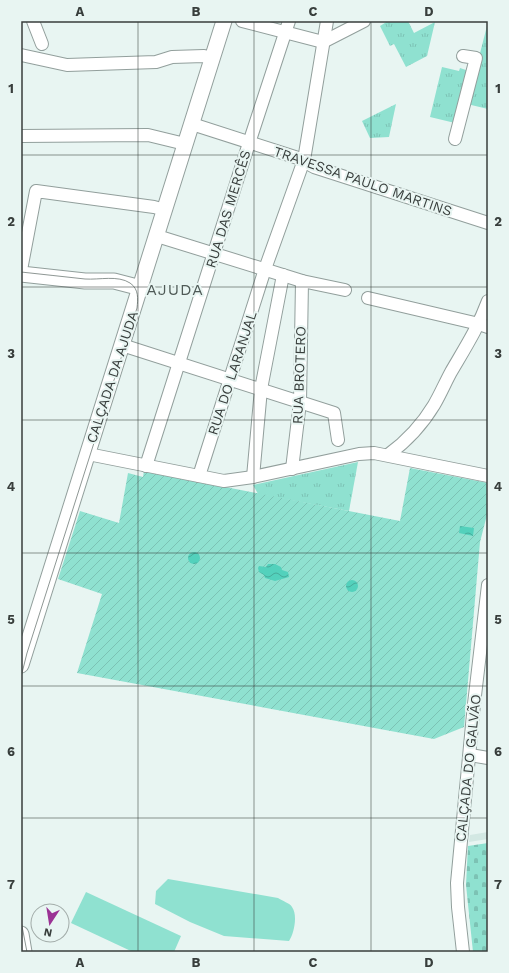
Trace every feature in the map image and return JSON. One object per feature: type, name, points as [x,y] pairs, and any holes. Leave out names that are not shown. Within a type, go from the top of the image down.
[{"type":"street","points":[[34,21],[42,44]]},
{"type":"street","name":"CALÇADA DA AJUDA","points":[[21,664],[26,633],[88,454],[224,21]]},
{"type":"street","points":[[242,21],[287,26],[322,42],[342,27],[364,21]]},
{"type":"street","name":"RUA DO LARANJAL","points":[[200,476],[265,269],[304,160],[326,21]]},
{"type":"street","name":"RUA DAS MERCÊS","points":[[146,466],[287,26]]},
{"type":"street","points":[[21,55],[67,64],[156,62],[172,57],[204,56],[212,58]]},
{"type":"street","points":[[455,139],[476,58],[463,56]]},
{"type":"street","name":"TRAVESSA PAULO MARTINS","points":[[192,124],[304,160],[314,167],[488,223]]},
{"type":"street","points":[[21,136],[148,135],[186,144]]},
{"type":"street","points":[[21,270],[36,190],[154,207],[165,210]]},
{"type":"street","points":[[157,236],[302,281],[345,290]]},
{"type":"street","points":[[21,274],[85,281],[109,281],[140,288]]},
{"type":"street","points":[[253,478],[261,389],[284,275]]},
{"type":"street","name":"RUA BROTERO","points":[[292,469],[300,402],[302,281]]},
{"type":"street","points":[[368,298],[484,325]]},
{"type":"street","points":[[388,455],[407,441],[435,404],[441,389],[484,325],[488,301]]},
{"type":"street","points":[[122,345],[334,413],[338,440]]},
{"type":"street","points":[[88,454],[224,481],[253,478],[359,454],[374,453],[488,476]]},
{"type":"street","name":"CALÇADA DO GALVÃO","points":[[463,952],[457,883],[488,585]]},
{"type":"street","points":[[470,755],[488,758]]},
{"type":"street","points":[[21,934],[24,952]]},
{"type":"shaded area","points":[[488,832],[488,839],[469,842],[470,835]]},
{"type":"green space","points":[[388,21],[408,21],[414,33],[435,22],[427,56],[406,67],[394,44],[390,46],[380,26]]},
{"type":"green space","points":[[488,22],[488,109],[467,104]]},
{"type":"green space","points":[[442,67],[459,71],[460,68],[469,71],[455,123],[430,117]]},
{"type":"green space","points":[[396,104],[389,137],[370,138],[362,121]]},
{"type":"green space","points":[[358,462],[349,511],[258,494],[253,485]]},
{"type":"green space","points":[[410,468],[488,483],[488,511],[480,542],[464,727],[434,739],[77,673],[102,594],[58,579],[80,511],[119,523],[128,473],[143,477],[144,471],[400,521]]},
{"type":"green space","points":[[488,843],[488,952],[473,952],[466,885],[468,846]]},
{"type":"green space","points":[[168,879],[278,898],[290,904],[294,910],[295,924],[291,938],[289,941],[224,936],[190,922],[155,904],[156,891]]},
{"type":"green space","points":[[86,892],[181,936],[174,952],[133,952],[71,923]]},
{"type":"water","points":[[460,526],[474,528],[473,536],[459,533]]},
{"type":"water","points":[[192,552],[196,552],[200,558],[196,564],[192,564],[188,560],[188,556]]},
{"type":"water","points":[[268,564],[275,564],[281,567],[282,570],[288,572],[289,577],[275,581],[265,578],[264,575],[259,572],[258,568],[259,566],[266,567]]},
{"type":"water","points":[[350,580],[354,580],[358,586],[354,592],[350,592],[346,588],[346,584]]},
{"type":"tram line","points":[[21,272],[85,279],[120,279],[133,285],[138,298],[137,308],[27,653],[21,677]]},
{"type":"tram line","points":[[21,921],[27,952]]},
{"type":"district","name":"AJUDA","points":[[175,289]]}]
